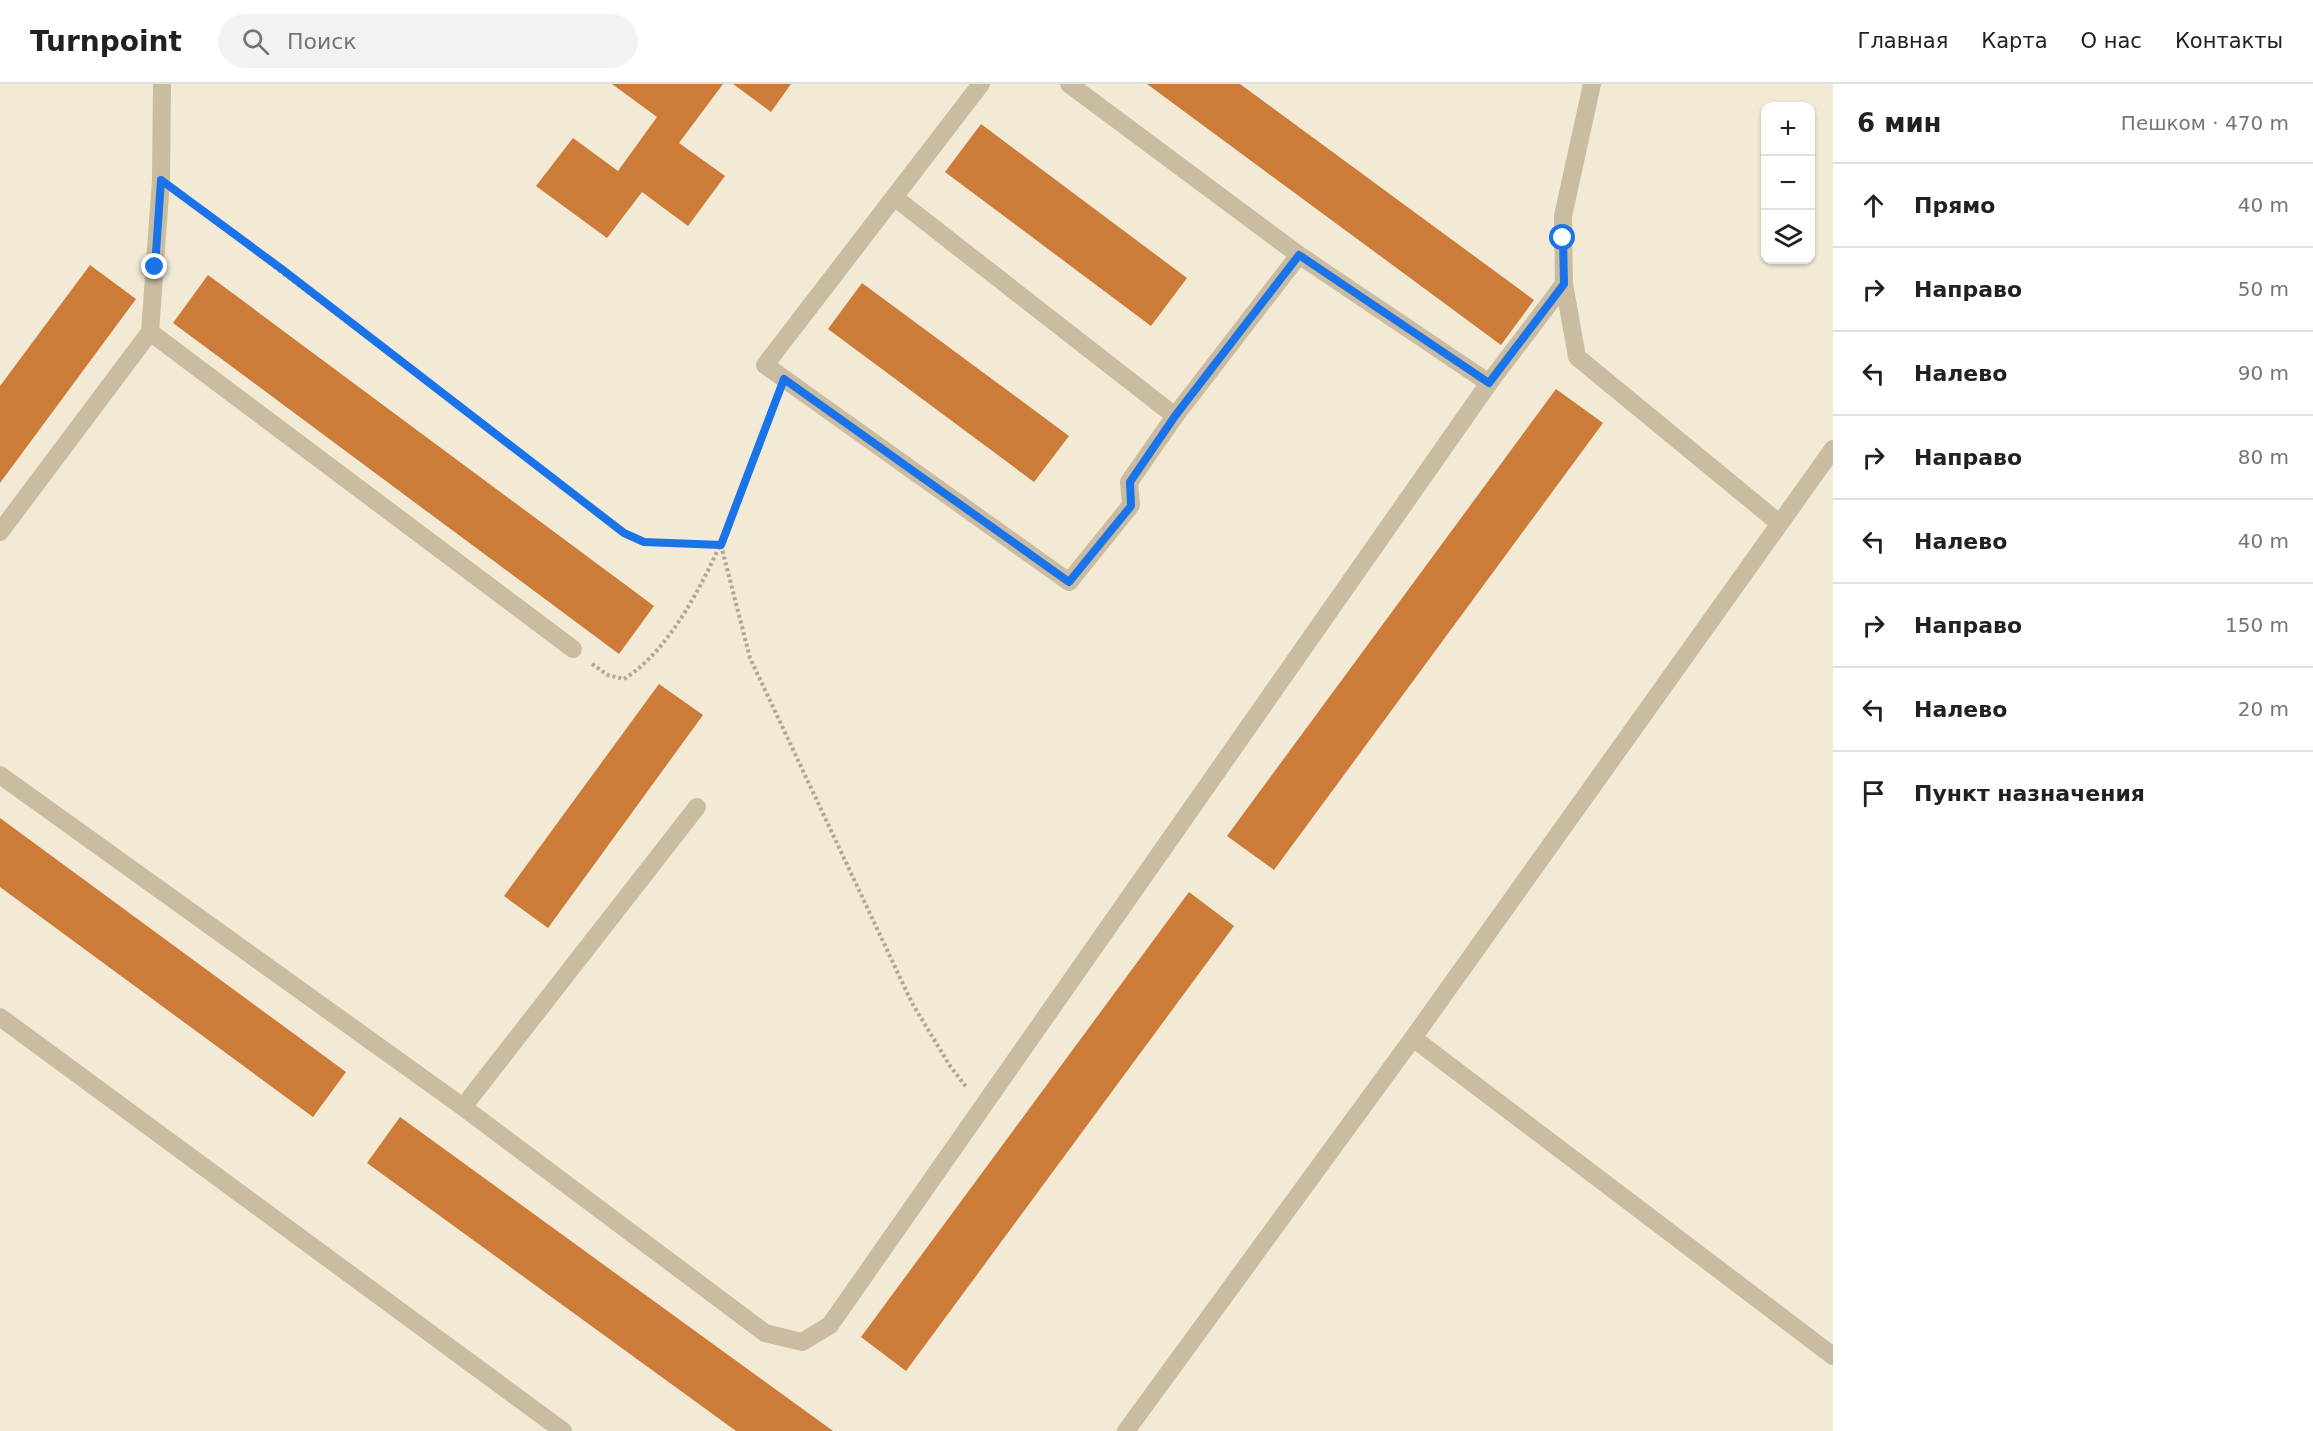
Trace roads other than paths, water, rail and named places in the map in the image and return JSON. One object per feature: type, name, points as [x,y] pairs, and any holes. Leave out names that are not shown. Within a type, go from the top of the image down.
[{"type":"street","points":[[0,532],[150,332],[161,180],[162,84]]},
{"type":"street","points":[[981,84],[765,365],[1069,582],[1131,506],[1130,482],[1175,416],[1299,255]]},
{"type":"street","points":[[1069,84],[1299,255],[1489,383]]},
{"type":"street","points":[[1592,84],[1563,216],[1564,284],[1577,357],[1779,524]]},
{"type":"street","points":[[894,197],[1175,416]]},
{"type":"street","points":[[0,775],[463,1107],[765,1333],[802,1342],[830,1325],[1489,383],[1564,284]]},
{"type":"street","points":[[150,332],[573,649]]},
{"type":"street","points":[[1126,1431],[1413,1038],[1833,449]]},
{"type":"street","points":[[463,1107],[697,807]]},
{"type":"street","points":[[0,1017],[563,1431]]},
{"type":"street","points":[[1413,1038],[1833,1356]]}]
